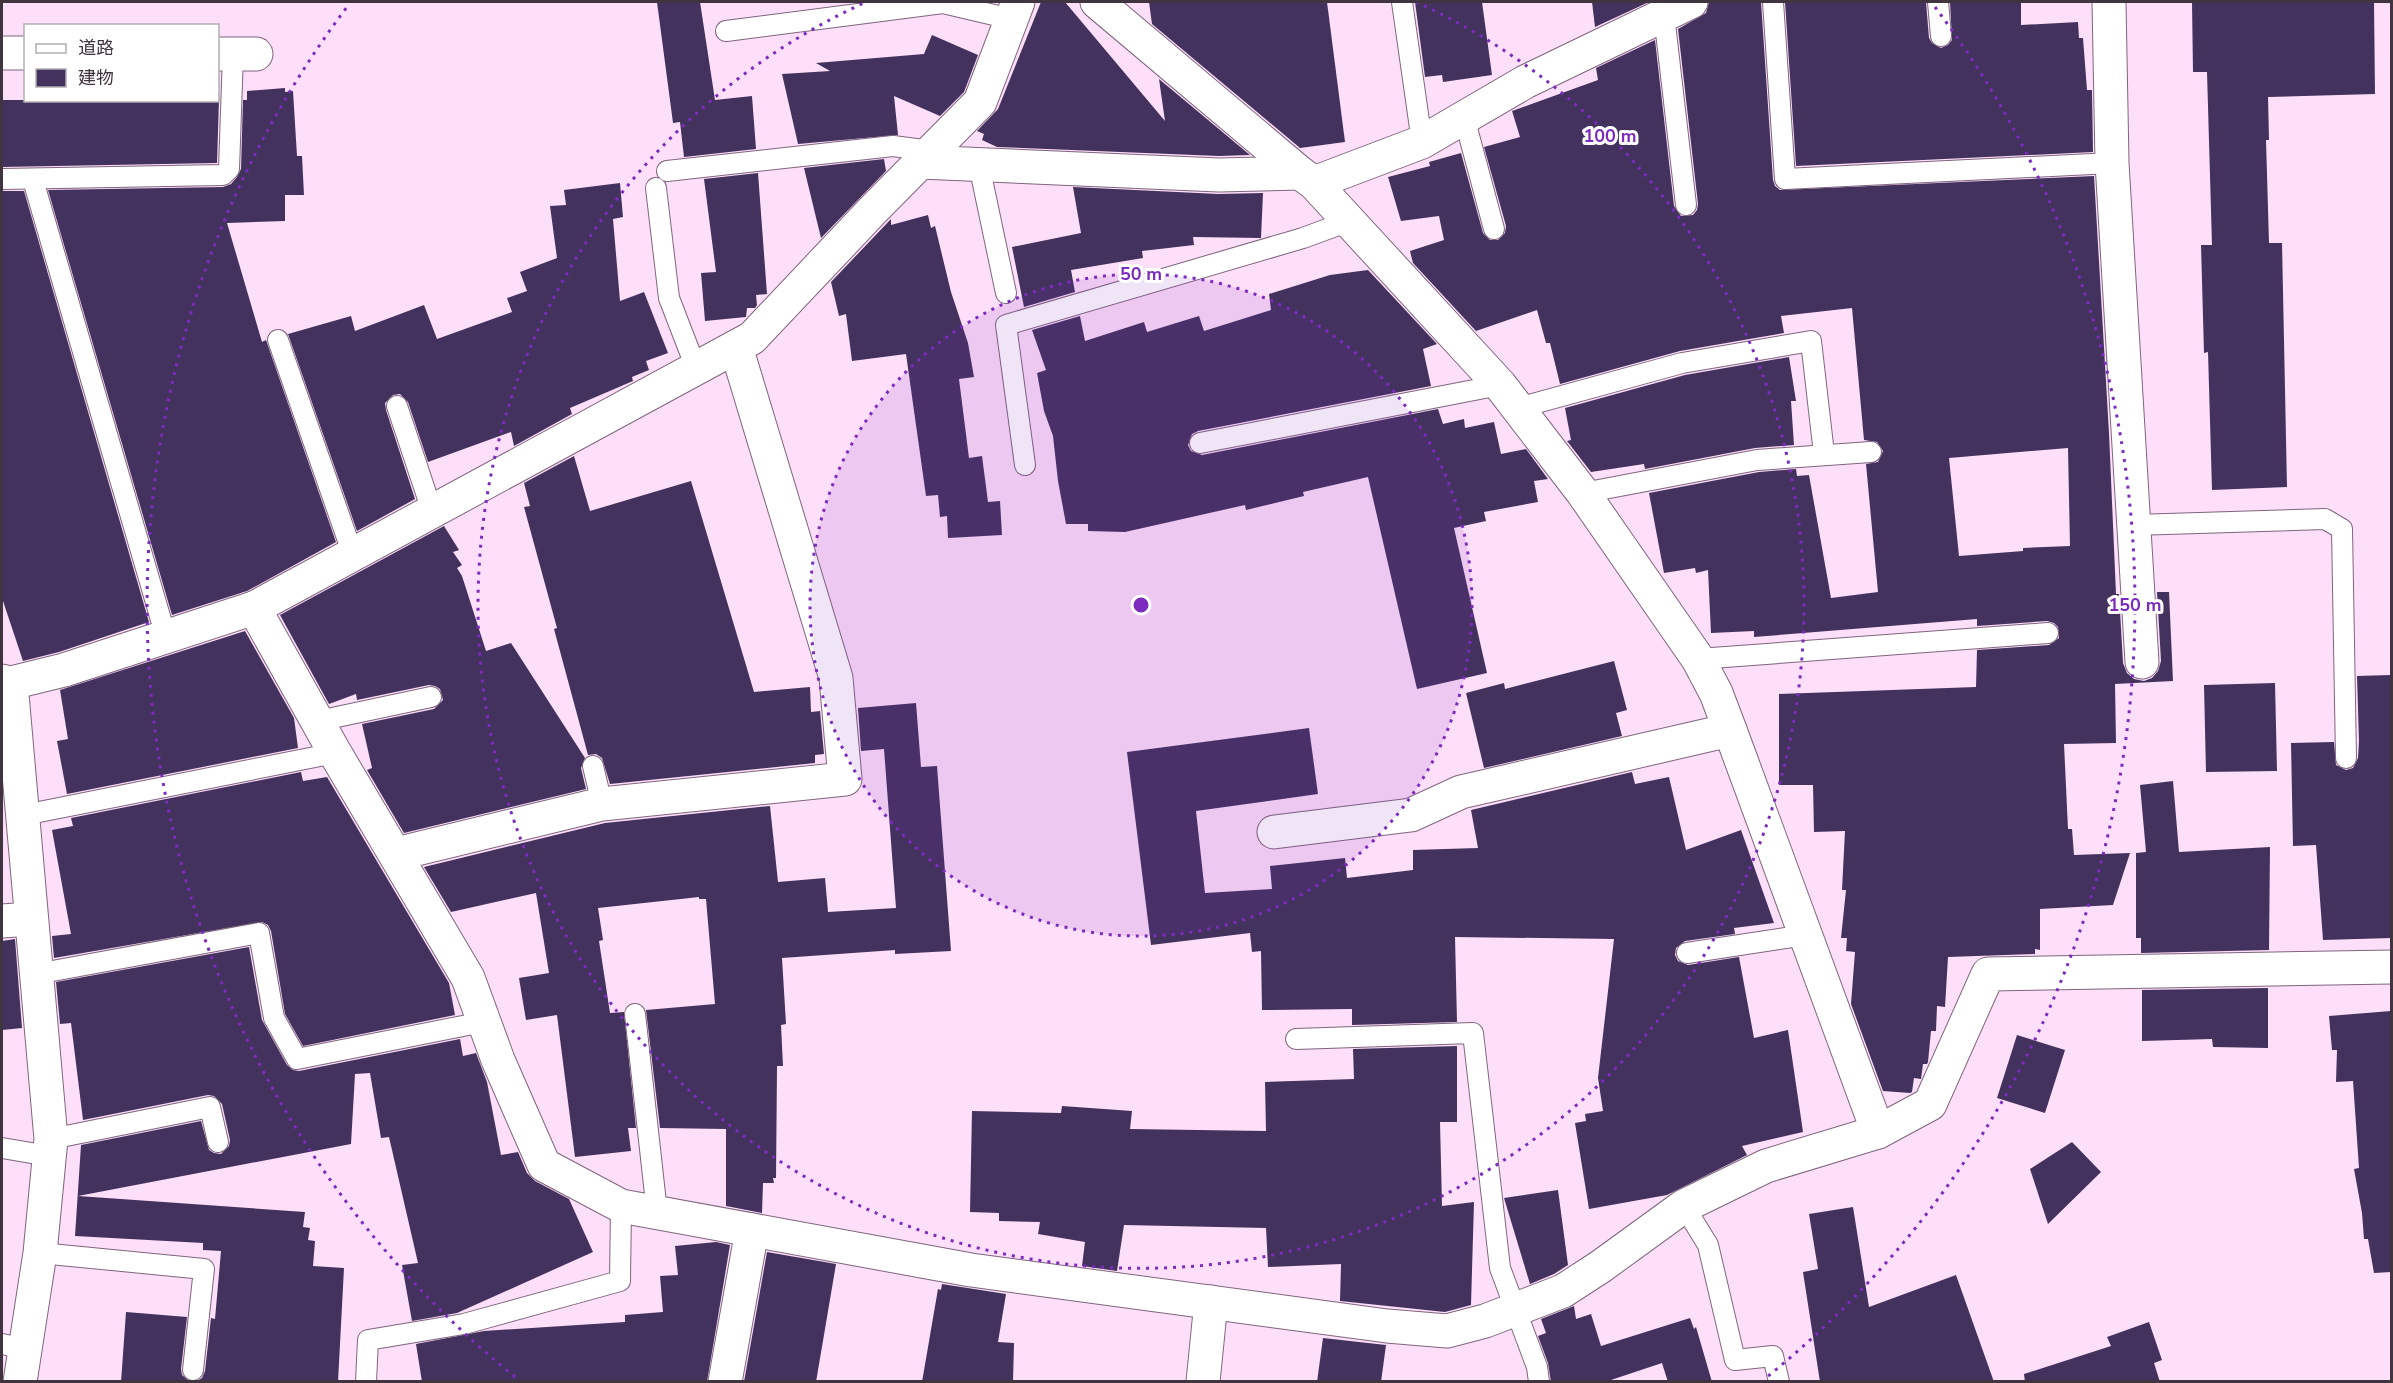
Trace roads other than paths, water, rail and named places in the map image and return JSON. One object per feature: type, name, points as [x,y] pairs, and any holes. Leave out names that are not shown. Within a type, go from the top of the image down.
[{"type":"street","points":[[1097,2],[1307,178],[1349,221],[1509,397],[1583,493],[1698,659],[1716,693],[1878,1132]]},
{"type":"street","points":[[2109,2],[2112,163],[2142,662]]},
{"type":"street","points":[[926,156],[979,165],[1307,178],[1422,142],[1525,82],[1677,8]]},
{"type":"street","points":[[20,1382],[13,1346],[40,1253],[50,1147],[36,974],[16,920],[24,815],[6,682],[64,670],[254,608],[752,338],[980,102],[1015,10]]},
{"type":"street","points":[[2,53],[24,53]]},
{"type":"street","points":[[396,854],[602,804],[845,779],[836,678],[736,347]]},
{"type":"street","points":[[254,608],[335,753],[468,978],[483,1022],[544,1165],[621,1206],[971,1270],[1388,1326],[1447,1331],[1485,1321],[1563,1291],[1684,1206],[1766,1166],[1878,1132],[1930,1104],[1988,974],[2391,967]]},
{"type":"street","points":[[1274,832],[1411,815],[1461,792],[1730,730]]},
{"type":"street","points":[[725,1382],[752,1230]]},
{"type":"street","points":[[1203,1382],[1211,1302]]},
{"type":"lane","points":[[1402,2],[1422,142]]},
{"type":"lane","points":[[1773,2],[1785,179],[2112,163]]},
{"type":"lane","points":[[1938,2],[1941,36]]},
{"type":"lane","points":[[726,31],[943,3],[1015,10]]},
{"type":"lane","points":[[1677,8],[1686,205]]},
{"type":"lane","points":[[2,179],[223,175],[229,170],[236,54]]},
{"type":"lane","points":[[1464,117],[1494,229]]},
{"type":"lane","points":[[667,171],[893,146],[926,156]]},
{"type":"lane","points":[[979,165],[1006,293]]},
{"type":"lane","points":[[33,180],[166,637]]},
{"type":"lane","points":[[656,188],[669,298],[696,368]]},
{"type":"lane","points":[[1025,465],[1006,325],[1303,238],[1349,221]]},
{"type":"lane","points":[[278,340],[353,555]]},
{"type":"lane","points":[[1200,443],[1509,397],[1682,363],[1811,341],[1824,454]]},
{"type":"lane","points":[[397,406],[432,511]]},
{"type":"lane","points":[[1583,493],[1757,460],[1871,452]]},
{"type":"lane","points":[[2134,525],[2325,519],[2342,529],[2346,758]]},
{"type":"lane","points":[[1698,659],[2048,633]]},
{"type":"lane","points":[[318,721],[431,697]]},
{"type":"lane","points":[[24,815],[335,753]]},
{"type":"lane","points":[[593,766],[602,804]]},
{"type":"lane","points":[[36,974],[259,933],[274,1018],[297,1059],[483,1022]]},
{"type":"lane","points":[[1687,953],[1806,935]]},
{"type":"lane","points":[[634,1014],[657,1212]]},
{"type":"lane","points":[[1296,1040],[1473,1033],[1500,1268],[1537,1367],[1539,1382]]},
{"type":"lane","points":[[2,1148],[50,1147],[210,1107],[218,1142]]},
{"type":"lane","points":[[366,1382],[368,1341],[464,1324],[620,1281],[621,1206]]},
{"type":"lane","points":[[1684,1206],[1708,1245],[1735,1360],[1773,1356],[1779,1382]]},
{"type":"lane","points":[[40,1253],[204,1269],[193,1370]]}]
